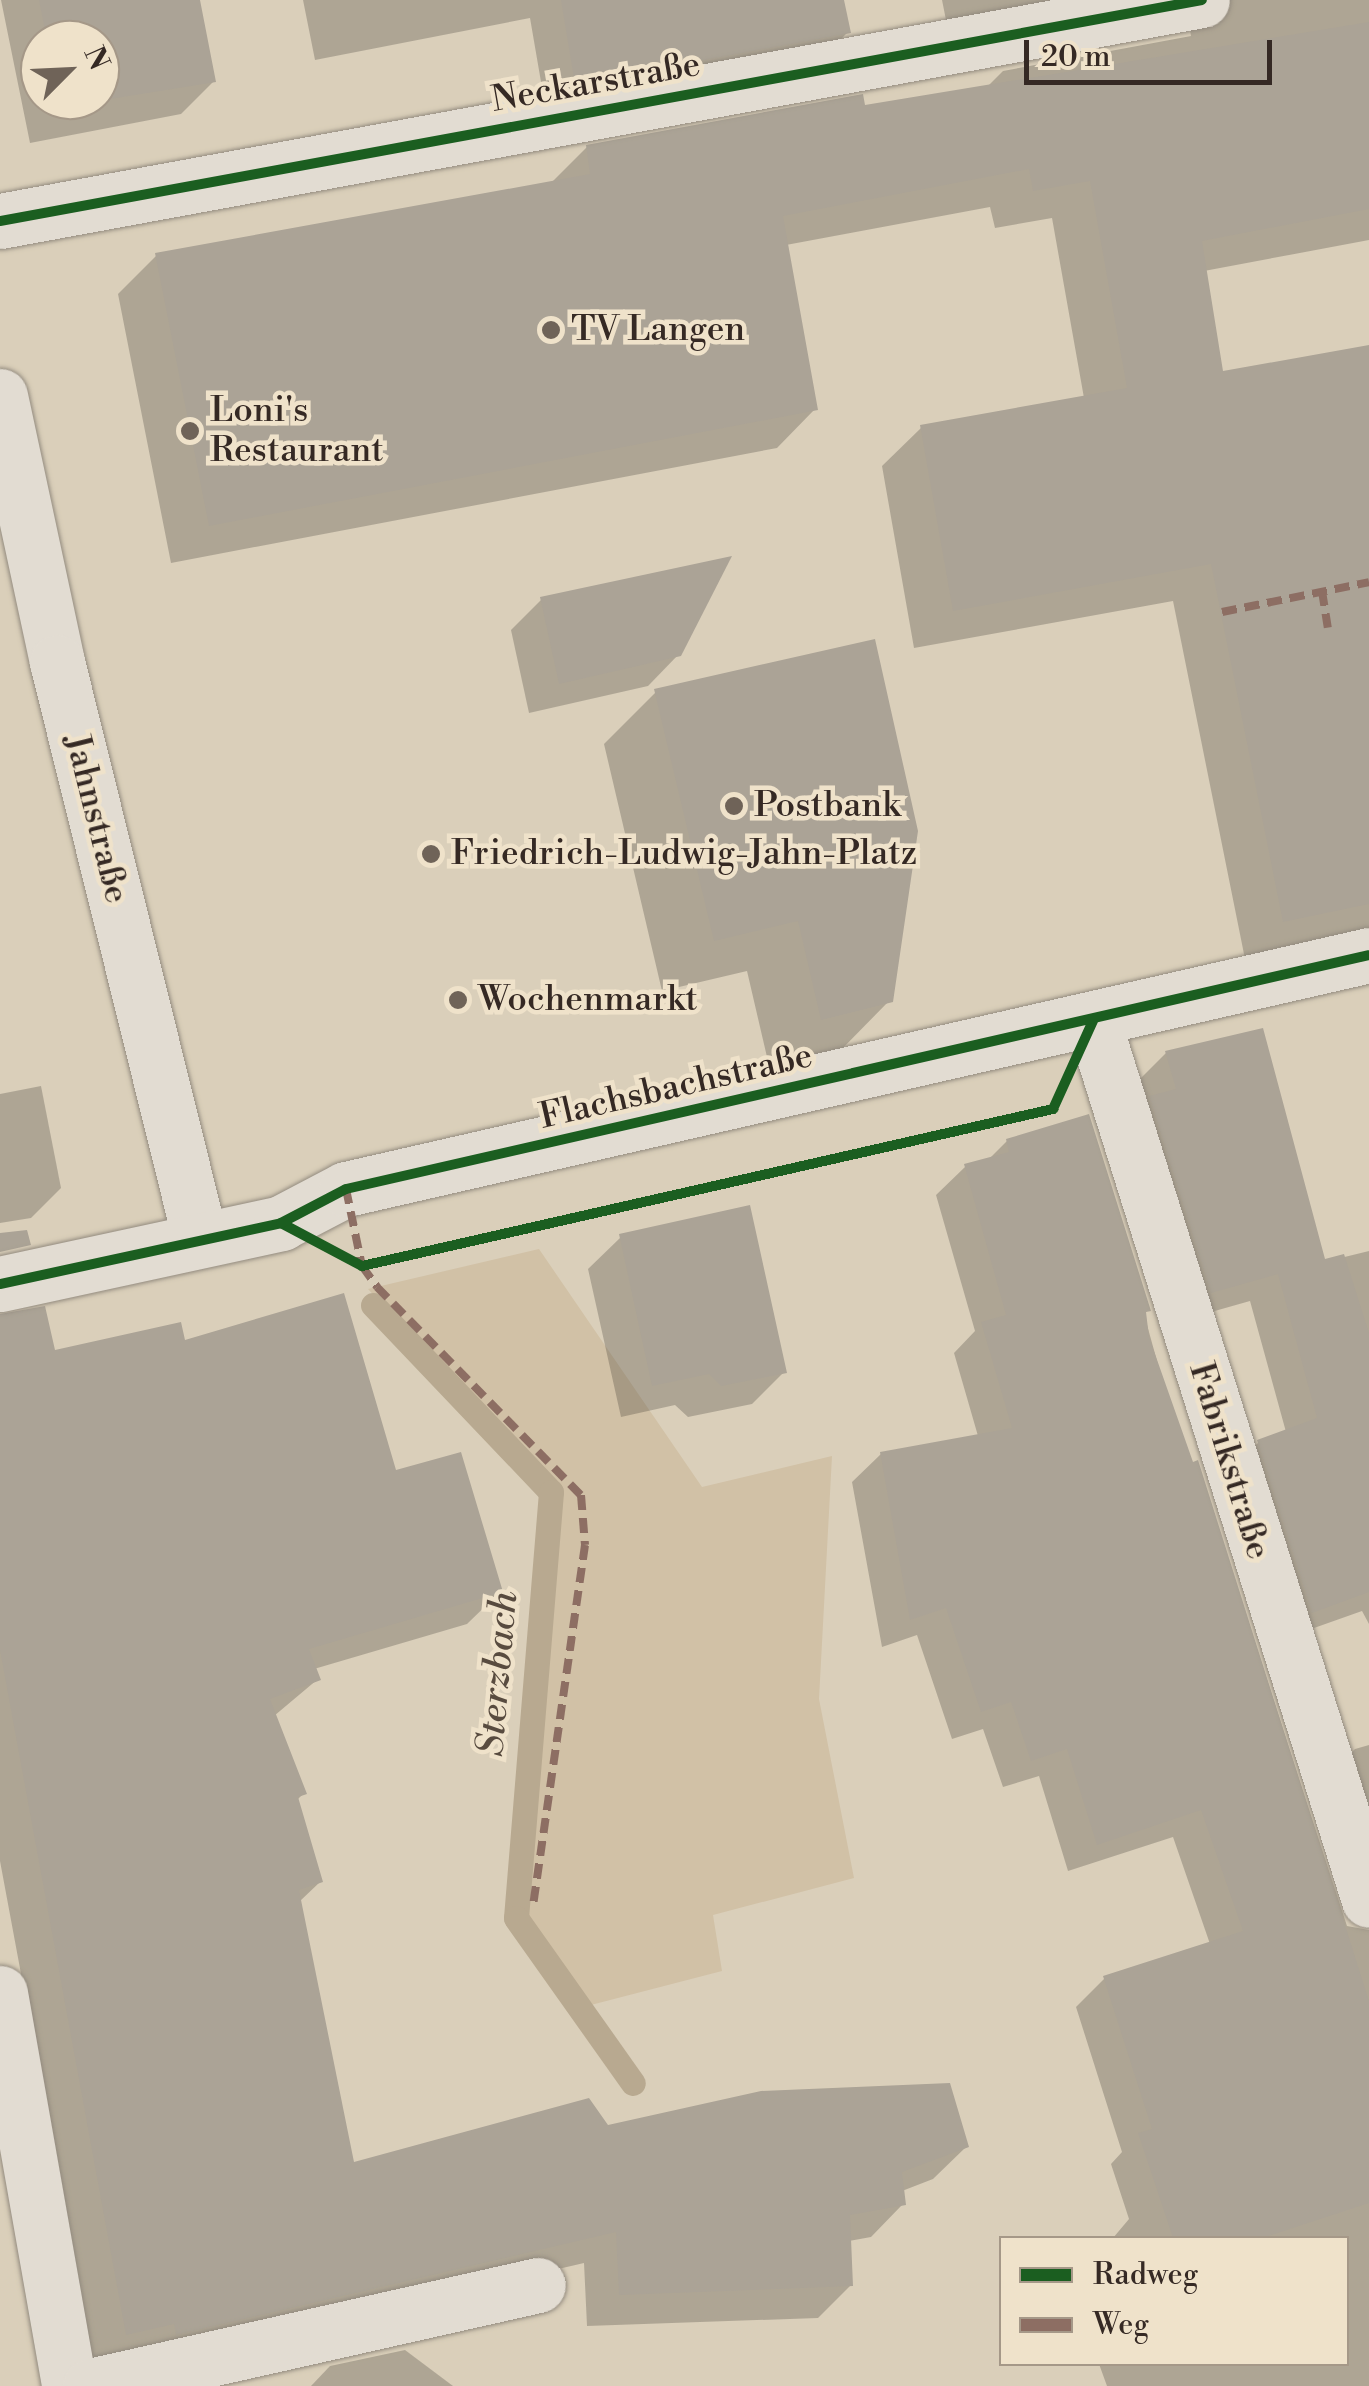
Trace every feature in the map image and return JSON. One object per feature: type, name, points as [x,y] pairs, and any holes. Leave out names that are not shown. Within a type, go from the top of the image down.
[{"type":"street","name":"Neckarstraße","points":[[0,221],[1202,0]]},
{"type":"street","name":"Jahnstraße","points":[[0,396],[57,662],[200,1239]]},
{"type":"street","name":"Flachsbachstraße","points":[[0,1284],[281,1222],[361,1185],[1369,955]]},
{"type":"street","name":"Fabrikstraße","points":[[1093,1021],[1369,1900]]},
{"type":"street","points":[[0,1993],[69,2386]]},
{"type":"street","points":[[90,2386],[538,2285]]},
{"type":"shaded area","points":[[539,1249],[702,1487],[832,1456],[819,1699],[854,1878],[713,1915],[722,1971],[587,2006],[526,1919],[562,1494],[368,1289]]},
{"type":"building","points":[[39,0],[200,0],[216,82],[120,97],[120,20],[43,20]]},
{"type":"building","points":[[561,0],[844,0],[851,33],[575,84]]},
{"type":"building","points":[[1369,22],[1369,209],[1202,241],[1223,371],[1369,345],[1369,904],[1283,922],[1211,564],[953,611],[920,425],[1127,388],[1090,181],[1033,191],[1029,169],[783,216],[818,410],[209,526],[155,253],[590,174],[586,145],[863,94],[865,105]]},
{"type":"building","points":[[732,556],[681,656],[559,684],[540,597]]},
{"type":"building","points":[[875,639],[918,831],[893,1002],[821,1020],[798,921],[714,941],[654,689]]},
{"type":"building","points":[[1263,1028],[1325,1259],[1344,1254],[1369,1333],[1369,1592],[1312,1613],[1257,1440],[1317,1418],[1278,1274],[1211,1293],[1149,1096],[1176,1089],[1165,1051]]},
{"type":"building","points":[[1089,1114],[1151,1311],[1146,1312],[1149,1337],[1193,1462],[1198,1460],[1369,2001],[1369,2203],[1268,2236],[1172,2236],[1138,2133],[1152,2129],[1103,1976],[1243,1931],[1201,1810],[1097,1845],[1067,1749],[1031,1761],[1011,1702],[981,1712],[946,1608],[910,1620],[880,1452],[1012,1428],[981,1322],[1006,1315],[964,1164],[1009,1152],[1006,1139]]},
{"type":"building","points":[[750,1205],[787,1373],[721,1386],[709,1374],[652,1386],[619,1234]]},
{"type":"building","points":[[27,1230],[31,1245],[0,1252],[0,1233]]},
{"type":"building","points":[[344,1293],[396,1470],[461,1452],[503,1592],[309,1649],[321,1680],[270,1699],[307,1794],[298,1797],[323,1882],[299,1890],[354,2162],[589,2098],[608,2125],[761,2091],[950,2083],[969,2147],[902,2172],[906,2205],[850,2215],[853,2286],[619,2295],[616,2232],[176,2335],[174,2324],[126,2335],[0,1650],[0,1314],[45,1306],[55,1350],[181,1322],[185,1340]]},
{"type":"waterway","name":"Sterzbach","points":[[373,1305],[551,1492],[516,1918],[633,2083]]},
{"type":"marked path","points":[[1222,612],[1369,582]]},
{"type":"marked path","points":[[1322,591],[1328,628]]},
{"type":"marked path","points":[[346,1189],[362,1266],[377,1287],[581,1495],[585,1545],[533,1906]]},
{"type":"cycle path","points":[[0,221],[1202,0]]},
{"type":"cycle path","points":[[0,1284],[281,1223],[346,1189],[1369,955]]},
{"type":"cycle path","points":[[281,1223],[362,1266],[1053,1109],[1093,1021]]},
{"type":"place","name":"TV Langen","points":[[551,330]]},
{"type":"place","name":"Loni's Restaurant","points":[[190,431]]},
{"type":"place","name":"Postbank","points":[[734,806]]},
{"type":"place","name":"Friedrich-Ludwig-Jahn-Platz","points":[[431,854]]},
{"type":"place","name":"Wochenmarkt","points":[[458,1000]]}]
